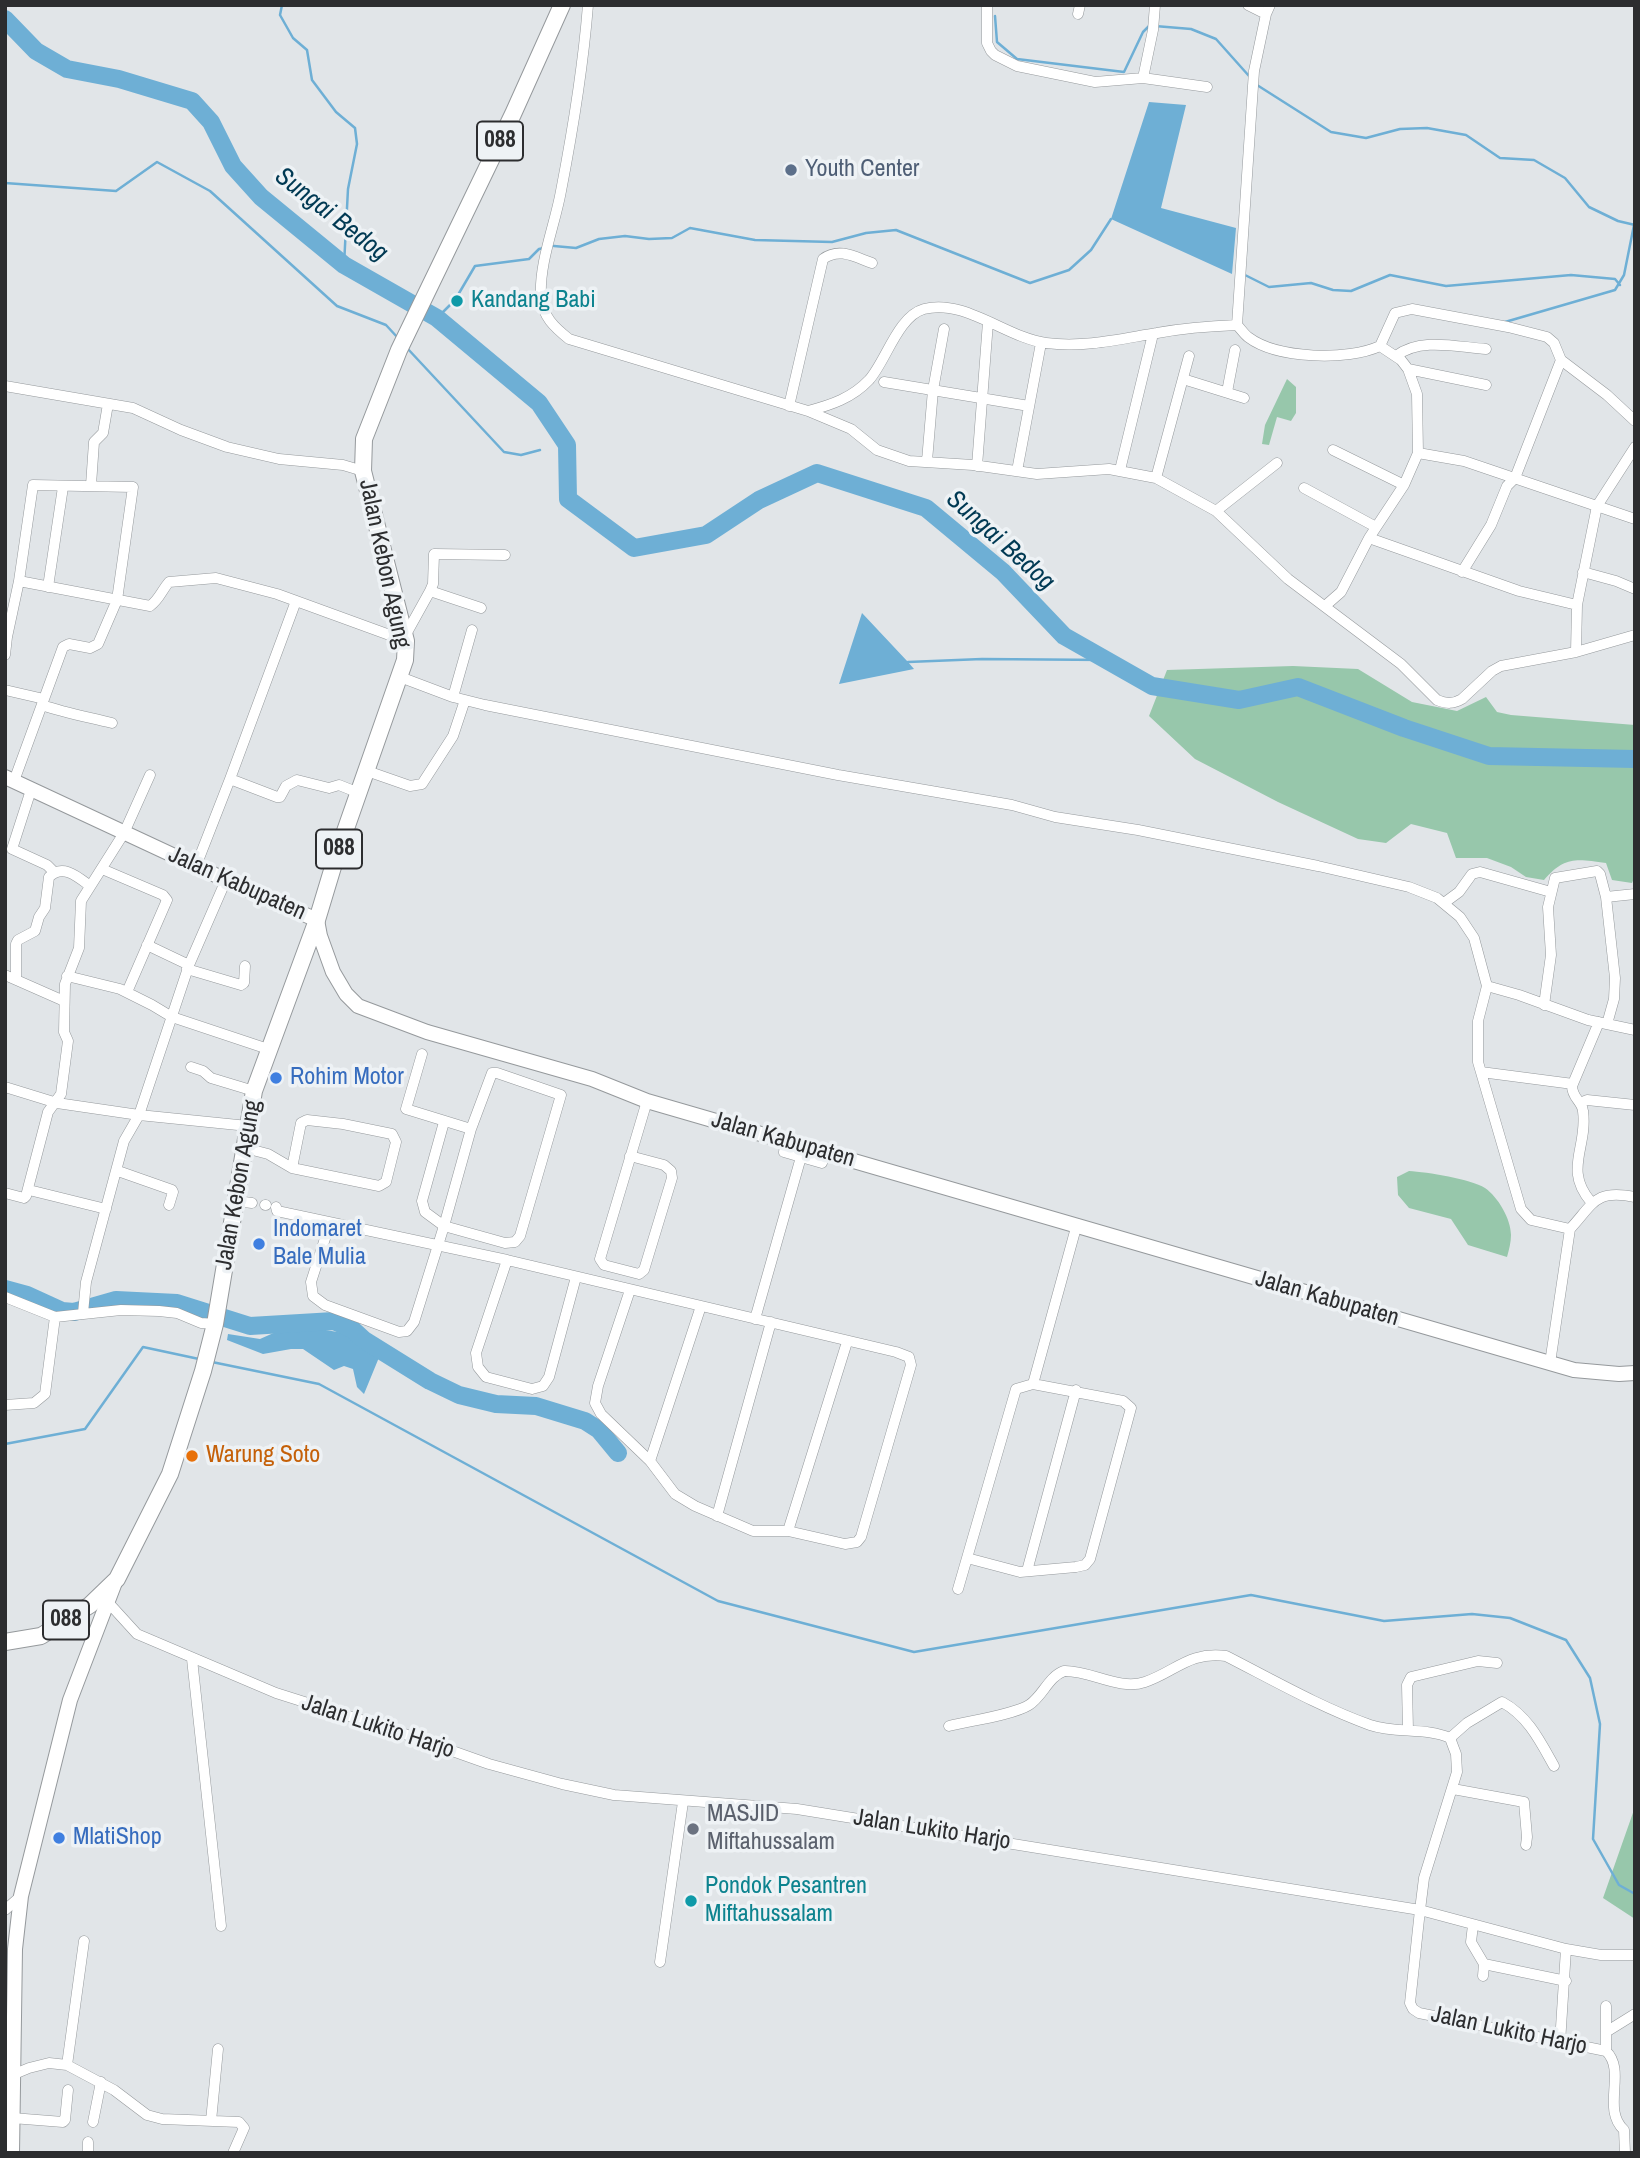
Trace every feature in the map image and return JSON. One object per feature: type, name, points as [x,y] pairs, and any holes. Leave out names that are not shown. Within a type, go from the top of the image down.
[{"type":"main road","name":"Jalan Kebon Agung","points":[[5,1642],[41,1636],[104,1598],[117,1579],[170,1474],[209,1353],[244,1202],[245,1148],[254,1091],[317,920],[400,677],[405,639],[363,471],[364,439],[399,350],[513,114],[562,5]]},
{"type":"main road","name":"Jalan Kabupaten","points":[[10,779],[124,834],[317,920],[333,972],[346,994],[358,1006],[427,1032],[593,1079],[646,1101],[1077,1224],[1191,1260],[1582,1373],[1635,1373]]},
{"type":"main road","points":[[12,2153],[9,2030],[21,1896],[67,1711],[104,1598]]},
{"type":"street","points":[[588,5],[581,79],[561,192],[542,277],[541,298],[546,318],[569,340],[808,411],[851,429],[877,450],[909,461],[1037,474],[1069,470],[1120,470],[1156,478],[1216,511],[1255,551],[1288,579],[1401,664],[1437,700],[1444,703],[1462,699],[1501,666],[1576,652],[1635,635]]},
{"type":"street","points":[[987,5],[987,43],[995,55],[1017,66],[1104,83],[1143,78],[1207,87]]},
{"type":"street","points":[[1143,78],[1155,5]]},
{"type":"street","points":[[1248,5],[1268,10],[1254,71],[1237,325],[1247,337],[1282,351],[1347,355],[1380,346],[1396,356],[1408,369],[1417,394],[1418,453],[1404,485],[1369,538],[1341,592],[1325,606]]},
{"type":"street","points":[[789,406],[823,259],[839,252],[872,263]]},
{"type":"street","points":[[808,411],[832,405],[862,386],[871,377],[903,324],[922,309],[943,307],[971,314],[1041,343],[1080,346],[1153,334],[1237,325]]},
{"type":"street","points":[[1380,346],[1395,313],[1412,309],[1547,337],[1554,343],[1561,360],[1608,395],[1635,421]]},
{"type":"street","points":[[977,466],[988,322]]},
{"type":"street","points":[[927,461],[933,390],[944,329]]},
{"type":"street","points":[[1120,470],[1153,334]]},
{"type":"street","points":[[1017,471],[1041,343]]},
{"type":"street","points":[[1396,356],[1404,349],[1426,344],[1486,349]]},
{"type":"street","points":[[1227,392],[1235,350]]},
{"type":"street","points":[[1156,478],[1189,356]]},
{"type":"street","points":[[1462,572],[1491,525],[1507,486],[1515,478],[1561,360]]},
{"type":"street","points":[[1408,369],[1486,385]]},
{"type":"street","points":[[1183,379],[1244,398]]},
{"type":"street","points":[[884,382],[1030,406]]},
{"type":"street","points":[[5,386],[133,408],[227,447],[279,459],[343,465],[363,471]]},
{"type":"street","points":[[91,485],[93,445],[103,433],[108,404]]},
{"type":"street","points":[[1576,652],[1577,605],[1597,506],[1635,447]]},
{"type":"street","points":[[1333,450],[1404,485]]},
{"type":"street","points":[[1418,453],[1464,461],[1635,519]]},
{"type":"street","points":[[1216,511],[1276,463]]},
{"type":"street","points":[[5,655],[32,487],[35,484],[64,487],[131,486],[133,489],[117,600],[98,644],[90,648],[69,643],[63,647],[10,779]]},
{"type":"street","points":[[48,587],[64,487]]},
{"type":"street","points":[[1304,488],[1376,527]]},
{"type":"street","points":[[1369,538],[1519,591],[1577,605]]},
{"type":"street","points":[[19,581],[150,606],[157,601],[169,582],[216,578],[277,594],[405,639],[433,584],[434,554],[505,555]]},
{"type":"street","points":[[1583,572],[1635,589]]},
{"type":"street","points":[[430,591],[481,608]]},
{"type":"street","points":[[196,866],[296,601]]},
{"type":"street","points":[[453,696],[472,630]]},
{"type":"street","points":[[400,677],[465,700],[838,775],[1012,805],[1080,822],[1138,830],[1366,876],[1424,892],[1444,903],[1460,917],[1474,938],[1487,986],[1481,1003],[1476,1036],[1478,1062],[1521,1209],[1531,1220],[1570,1229]]},
{"type":"street","points":[[5,690],[43,702],[63,713],[112,723]]},
{"type":"street","points":[[367,771],[410,786],[422,784],[453,736],[465,700]]},
{"type":"street","points":[[5,1193],[24,1198],[29,1190],[48,1112],[61,1094],[68,1049],[68,1039],[64,1032],[64,1001],[67,976],[79,948],[81,901],[124,834],[150,775]]},
{"type":"street","points":[[230,779],[277,797],[280,797],[286,786],[297,780],[329,788],[340,785],[359,793]]},
{"type":"street","points":[[32,790],[10,840],[13,851],[47,865],[54,872]]},
{"type":"street","points":[[102,869],[166,898],[127,992]]},
{"type":"street","points":[[16,978],[16,942],[36,932],[39,917],[45,908],[49,877],[54,872],[68,871],[90,886]]},
{"type":"street","points":[[1544,1005],[1550,976],[1548,908],[1555,878],[1597,871],[1601,874],[1605,897],[1615,978],[1614,999],[1573,1084],[1573,1096],[1583,1110],[1577,1181],[1581,1191],[1591,1202]]},
{"type":"street","points":[[1444,903],[1459,892],[1476,872],[1551,892]]},
{"type":"street","points":[[83,1312],[86,1282],[124,1141],[139,1115],[188,967],[226,880]]},
{"type":"street","points":[[1605,897],[1635,894]]},
{"type":"street","points":[[147,945],[188,967],[241,985],[244,983],[245,967]]},
{"type":"street","points":[[5,975],[64,1001]]},
{"type":"street","points":[[67,976],[127,992],[172,1017],[268,1049]]},
{"type":"street","points":[[1487,986],[1603,1023],[1635,1030]]},
{"type":"street","points":[[422,1054],[406,1109],[471,1129]]},
{"type":"street","points":[[191,1067],[203,1071],[211,1078],[254,1091]]},
{"type":"street","points":[[1481,1072],[1573,1084]]},
{"type":"street","points":[[330,1223],[311,1282],[313,1296],[325,1305],[399,1332],[407,1331],[414,1322],[444,1226],[471,1129],[492,1073],[497,1073],[561,1096],[520,1236],[514,1242],[505,1244],[444,1226],[425,1213],[422,1201],[444,1122]]},
{"type":"street","points":[[5,1087],[57,1103],[139,1115],[248,1126]]},
{"type":"street","points":[[1580,1103],[1587,1100],[1635,1105]]},
{"type":"street","points":[[630,1156],[664,1166],[671,1171],[645,1270],[639,1274],[604,1265],[600,1259],[646,1101]]},
{"type":"street","points":[[245,1148],[268,1154],[292,1168],[379,1186],[386,1182],[396,1142],[391,1135],[343,1124],[307,1120],[301,1123],[292,1168]]},
{"type":"street","points":[[786,1140],[784,1152],[822,1163],[825,1152]]},
{"type":"street","points":[[755,1319],[802,1157]]},
{"type":"street","points":[[118,1171],[172,1190],[169,1205]]},
{"type":"street","points":[[29,1190],[106,1209]]},
{"type":"street","points":[[1550,1363],[1570,1229],[1591,1202],[1608,1194],[1635,1197]]},
{"type":"street","points":[[269,1206],[277,1211],[507,1260],[909,1357],[911,1360],[861,1536],[857,1542],[845,1544],[788,1531],[753,1531],[717,1516],[675,1494],[650,1461],[601,1414],[595,1403],[598,1386],[630,1290]]},
{"type":"street","points":[[1033,1384],[1077,1224]]},
{"type":"street","points":[[507,1260],[476,1353],[478,1367],[486,1377],[533,1389],[543,1386],[549,1377],[576,1277]]},
{"type":"street","points":[[5,1297],[55,1317],[121,1310],[170,1311],[215,1324]]},
{"type":"street","points":[[650,1461],[701,1306]]},
{"type":"street","points":[[5,1405],[37,1402],[45,1394],[55,1317]]},
{"type":"street","points":[[717,1516],[771,1322]]},
{"type":"street","points":[[788,1531],[848,1342]]},
{"type":"street","points":[[958,1589],[1016,1388],[1033,1384],[1076,1391],[1123,1401],[1131,1408],[1090,1559],[1086,1565],[1012,1571],[967,1558]]},
{"type":"street","points":[[1027,1571],[1076,1391]]},
{"type":"street","name":"Jalan Lukito Harjo","points":[[104,1598],[137,1634],[276,1693],[489,1764],[614,1795],[810,1811],[1420,1910],[1410,2003],[1413,2009],[1419,2013],[1605,2051],[1614,2063],[1616,2119],[1630,2131],[1625,2153]]},
{"type":"street","points":[[949,1726],[1026,1706],[1056,1675],[1064,1671],[1126,1683],[1141,1683],[1190,1659],[1226,1656],[1317,1702],[1372,1726],[1440,1733],[1450,1738],[1457,1763],[1453,1789],[1423,1878],[1420,1910],[1566,1949],[1601,1955],[1635,1955]]},
{"type":"street","points":[[192,1659],[221,1926]]},
{"type":"street","points":[[1408,1730],[1407,1685],[1411,1676],[1472,1662],[1497,1663]]},
{"type":"street","points":[[1450,1738],[1467,1723],[1502,1702],[1525,1718],[1554,1766]]},
{"type":"street","points":[[1453,1789],[1524,1802],[1528,1837],[1526,1844]]},
{"type":"street","points":[[660,1962],[683,1801]]},
{"type":"street","points":[[5,1910],[21,1896]]},
{"type":"street","points":[[1473,1925],[1471,1942],[1484,1964],[1483,1976]]},
{"type":"street","points":[[67,2065],[84,1941]]},
{"type":"street","points":[[1560,2043],[1566,1982],[1566,1949]]},
{"type":"street","points":[[1484,1964],[1566,1982]]},
{"type":"street","points":[[1605,2051],[1606,2006]]},
{"type":"street","points":[[1606,2032],[1635,2014]]},
{"type":"street","points":[[211,2121],[218,2049]]},
{"type":"street","points":[[9,2077],[49,2063],[67,2065],[101,2082],[147,2115],[162,2119],[231,2120],[242,2124],[242,2133],[233,2153]]},
{"type":"street","points":[[93,2122],[101,2082]]},
{"type":"street","points":[[12,2118],[63,2122],[68,2090]]},
{"type":"green space","points":[[1287,379],[1296,387],[1296,413],[1291,421],[1277,417],[1269,445],[1262,444],[1265,425]]},
{"type":"green space","points":[[1293,666],[1358,669],[1412,702],[1457,711],[1486,697],[1497,712],[1511,715],[1635,725],[1635,876],[1632,883],[1612,880],[1606,863],[1587,861],[1565,863],[1544,880],[1526,877],[1511,867],[1487,858],[1456,858],[1447,833],[1411,824],[1386,843],[1358,839],[1195,759],[1149,716],[1167,670]]},
{"type":"green space","points":[[1409,1171],[1460,1179],[1490,1192],[1509,1222],[1511,1238],[1507,1257],[1468,1245],[1451,1219],[1409,1208],[1398,1195],[1397,1177]]},
{"type":"green space","points":[[1635,1807],[1635,1919],[1603,1898]]},
{"type":"water","points":[[1149,102],[1186,105],[1161,208],[1236,228],[1232,274],[1111,219]]},
{"type":"water","points":[[862,613],[908,662],[914,669],[839,684]]},
{"type":"water","points":[[320,1329],[349,1334],[380,1355],[364,1394],[357,1387],[353,1369],[344,1366],[334,1370],[303,1349],[263,1354],[227,1340],[228,1334],[260,1339],[278,1331]]},
{"type":"waterway","points":[[282,5],[280,15],[293,38],[307,50],[312,80],[336,112],[355,128],[357,144],[348,189],[344,265]]},
{"type":"waterway","points":[[995,16],[997,42],[1017,59],[1124,72],[1143,32],[1149,26]]},
{"type":"waterway","name":"Sungai Bedog","points":[[5,19],[36,51],[67,69],[119,79],[192,101],[211,122],[233,166],[261,197],[344,265],[437,318],[539,403],[567,445],[568,499],[634,548],[706,535],[759,500],[817,473],[926,508],[1003,572],[1064,636],[1152,686],[1239,700],[1298,687],[1404,728],[1489,756],[1635,759]]},
{"type":"waterway","points":[[1155,26],[1191,29],[1216,39],[1249,76]]},
{"type":"waterway","points":[[1257,85],[1331,132],[1366,138],[1400,129],[1427,128],[1466,135],[1500,158],[1534,160],[1565,178],[1589,207],[1618,221],[1635,225]]},
{"type":"waterway","points":[[5,183],[116,191],[157,162],[210,191],[337,306],[386,325],[398,338]]},
{"type":"waterway","points":[[554,246],[576,248],[599,239],[625,236],[672,238],[690,228],[755,240],[832,242],[866,233],[896,230],[1030,283],[1069,270],[1091,250],[1111,219]]},
{"type":"waterway","points":[[1505,322],[1615,290],[1624,275],[1634,225]]},
{"type":"waterway","points":[[437,318],[455,300],[475,266],[529,259],[539,249],[544,248]]},
{"type":"waterway","points":[[1245,275],[1269,287],[1311,283],[1333,290],[1351,291],[1390,275],[1446,286],[1571,275],[1615,279],[1620,285]]},
{"type":"waterway","points":[[407,348],[504,452],[521,455],[540,450]]},
{"type":"waterway","points":[[908,662],[982,659],[1107,660]]},
{"type":"waterway","points":[[5,1289],[27,1295],[62,1311],[74,1312],[116,1300],[177,1303],[250,1326],[334,1321],[352,1329],[364,1340],[430,1381],[459,1395],[496,1404],[536,1406],[585,1421],[599,1430],[618,1453]]},
{"type":"waterway","points":[[5,1444],[85,1429],[143,1347],[199,1359]]},
{"type":"waterway","points":[[212,1362],[319,1384],[718,1601],[914,1652],[1251,1595],[1384,1621],[1472,1614],[1510,1618],[1566,1640],[1590,1678],[1600,1724],[1593,1839],[1619,1885],[1635,1894]]},
{"type":"place","name":"Youth Center","points":[[791,170]]},
{"type":"place","name":"Kandang Babi","points":[[457,301]]},
{"type":"place","name":"Rohim Motor","points":[[276,1078]]},
{"type":"place","name":"Indomaret Bale Mulia","points":[[259,1244]]},
{"type":"place","name":"Warung Soto","points":[[192,1456]]},
{"type":"place","name":"MASJID Miftahussalam","points":[[693,1829]]},
{"type":"place","name":"MlatiShop","points":[[59,1838]]},
{"type":"place","name":"Pondok Pesantren Miftahussalam","points":[[691,1901]]}]
